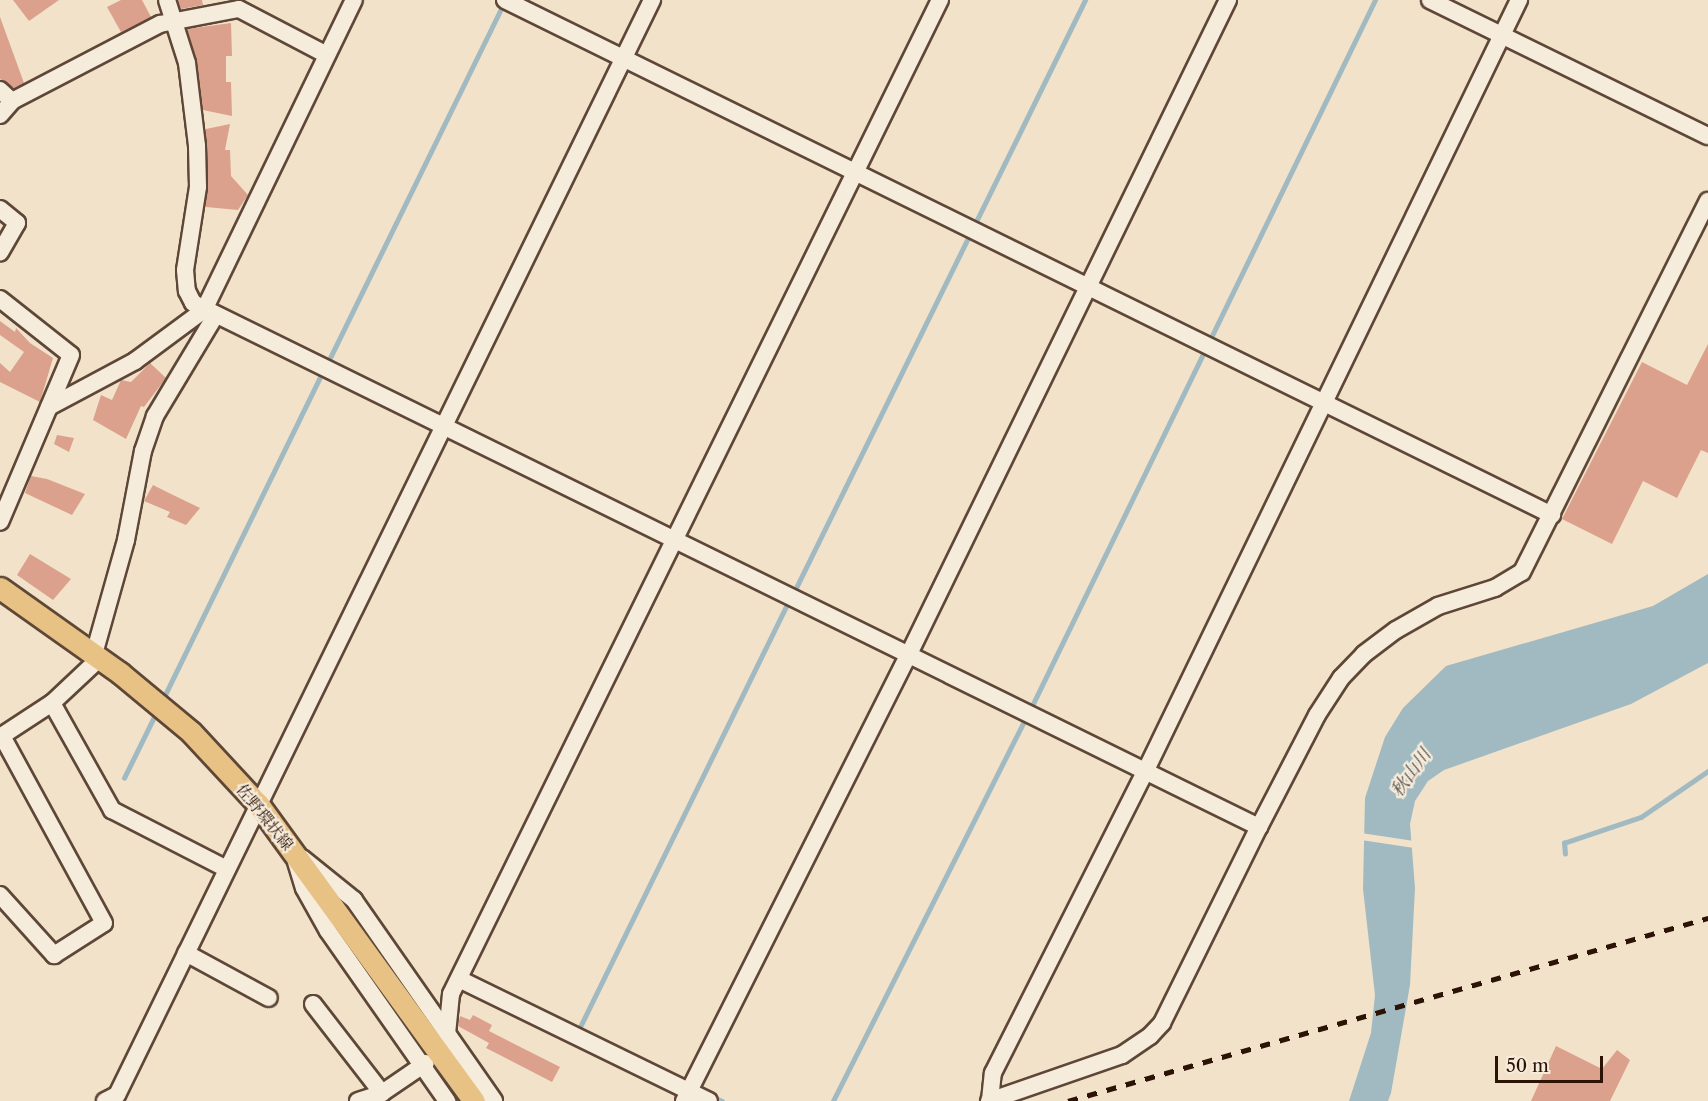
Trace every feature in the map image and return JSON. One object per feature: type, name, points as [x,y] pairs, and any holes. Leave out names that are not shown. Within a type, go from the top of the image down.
[{"type":"main road","name":"佐野環状線","points":[[0,588],[97,656],[191,732],[258,804],[469,1094]]},
{"type":"street","points":[[167,0],[187,63],[198,147],[187,291],[193,303],[908,656],[1259,826]]},
{"type":"street","points":[[0,895],[54,955],[104,922],[1,737],[52,703],[97,656],[126,540],[143,451],[155,416],[210,313],[354,0]]},
{"type":"street","points":[[505,0],[1087,284],[1552,515]]},
{"type":"street","points":[[117,1099],[258,804],[652,0]]},
{"type":"street","points":[[448,1040],[450,999],[459,979],[940,0]]},
{"type":"street","points":[[686,1096],[908,656],[1087,284],[1228,0]]},
{"type":"street","points":[[1430,0],[1708,136]]},
{"type":"street","points":[[1519,0],[1145,772],[993,1073],[990,1101],[1122,1054],[1150,1036],[1162,1023],[1259,826],[1317,716],[1341,678],[1364,654],[1438,606],[1512,580],[1522,572],[1708,201]]},
{"type":"street","points":[[0,115],[6,95],[172,21],[239,9],[327,55]]},
{"type":"street","points":[[0,208],[16,223],[0,253]]},
{"type":"street","points":[[0,299],[71,355],[0,522]]},
{"type":"street","points":[[49,407],[135,362],[210,313]]},
{"type":"street","points":[[52,703],[112,810],[227,869]]},
{"type":"street","points":[[294,852],[354,900],[448,1040],[494,1101]]},
{"type":"street","points":[[294,852],[304,888],[328,931],[424,1065],[447,1101]]},
{"type":"street","points":[[186,953],[269,998]]},
{"type":"street","points":[[459,979],[686,1096],[709,1101]]},
{"type":"street","points":[[313,1004],[382,1093]]},
{"type":"street","points":[[358,1101],[382,1093],[424,1065]]},
{"type":"water","name":"秋山川","points":[[1708,574],[1708,663],[1631,704],[1444,770],[1428,781],[1415,801],[1410,824],[1415,888],[1410,985],[1391,1093],[1388,1101],[1349,1101],[1371,1033],[1375,995],[1363,889],[1365,798],[1385,737],[1403,708],[1446,666],[1653,606]]},
{"type":"pier","points":[[1361,833],[1414,841],[1414,848],[1361,840]]},
{"type":"building","points":[[13,0],[59,0],[29,21]]},
{"type":"building","points":[[121,0],[142,0],[151,17],[121,32],[107,7]]},
{"type":"building","points":[[178,0],[202,0],[203,5],[181,9]]},
{"type":"building","points":[[0,17],[24,83],[14,88],[0,79]]},
{"type":"building","points":[[231,23],[232,56],[226,56],[226,82],[231,82],[232,116],[203,110],[197,62],[187,29]]},
{"type":"building","points":[[230,124],[225,150],[230,150],[231,176],[248,195],[238,210],[206,207],[206,129]]},
{"type":"building","points":[[0,321],[15,332],[16,328],[30,343],[53,358],[40,402],[0,382],[0,363],[10,372],[24,352],[0,335]]},
{"type":"building","points":[[1708,344],[1708,453],[1701,450],[1677,498],[1643,481],[1612,544],[1562,519],[1642,362],[1687,385]]},
{"type":"building","points":[[150,363],[166,378],[144,407],[141,406],[126,439],[93,420],[101,395],[112,400],[121,380],[131,382]]},
{"type":"building","points":[[57,435],[74,438],[69,452],[54,444]]},
{"type":"building","points":[[31,476],[47,479],[85,494],[72,515],[25,493]]},
{"type":"building","points":[[153,485],[200,508],[186,525],[167,517],[170,512],[144,501]]},
{"type":"building","points":[[30,554],[71,579],[53,600],[17,575]]},
{"type":"building","points":[[473,1015],[492,1025],[489,1031],[560,1067],[552,1082],[486,1048],[489,1043],[458,1026],[460,1016],[470,1020]]},
{"type":"building","points":[[1556,1046],[1602,1069],[1617,1050],[1630,1060],[1610,1101],[1531,1101]]},
{"type":"waterway","points":[[793,594],[1085,0]]},
{"type":"waterway","points":[[1030,710],[1375,0]]},
{"type":"waterway","points":[[327,364],[504,2]]},
{"type":"waterway","points":[[162,701],[323,371]]},
{"type":"waterway","points":[[580,1027],[789,601]]},
{"type":"waterway","points":[[124,778],[157,711]]},
{"type":"waterway","points":[[833,1101],[1026,717]]},
{"type":"waterway","points":[[1565,854],[1564,843],[1641,817],[1708,771]]},
{"type":"waterway","points":[[711,1096],[722,1101]]},
{"type":"railway","points":[[1068,1101],[1708,918]]}]
